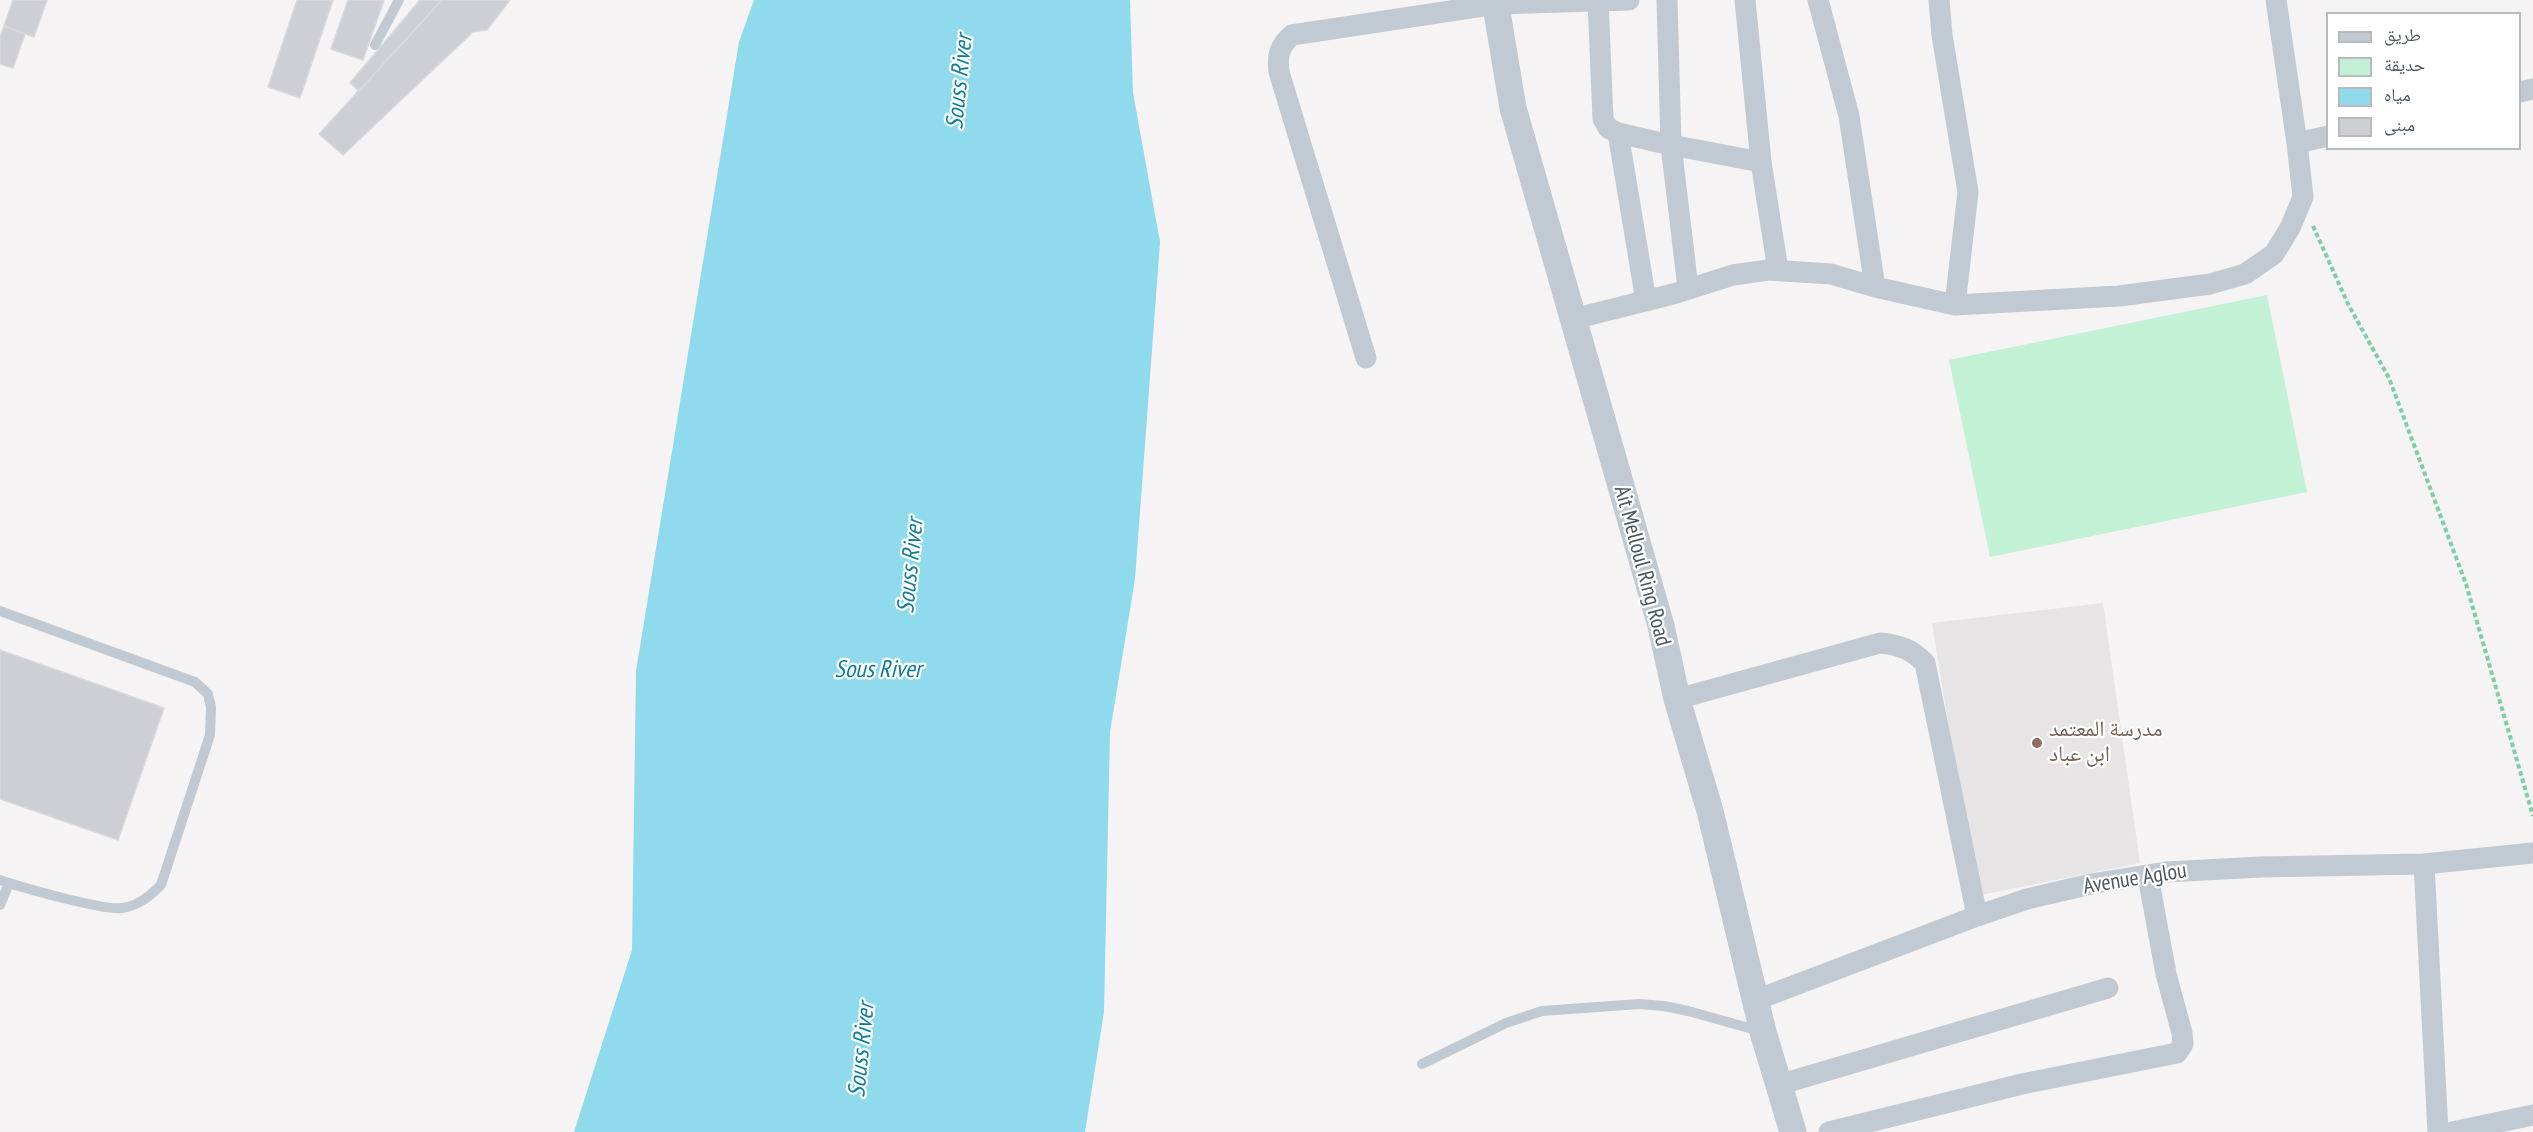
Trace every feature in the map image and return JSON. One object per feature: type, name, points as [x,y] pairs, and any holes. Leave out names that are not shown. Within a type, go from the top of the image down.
[{"type":"street","points":[[1366,358],[1279,72],[1277,57],[1283,43],[1292,35],[1496,2],[1629,0]]},
{"type":"street","points":[[1666,0],[1671,145],[1688,288]]},
{"type":"street","points":[[1745,0],[1761,162],[1778,270]]},
{"type":"street","points":[[1818,0],[1849,116],[1875,287]]},
{"type":"street","points":[[1939,0],[1946,66],[1968,192],[1954,305]]},
{"type":"street","points":[[1573,319],[1646,301],[1733,275],[1778,270],[1832,274],[1875,287],[1954,305],[2119,296],[2210,284],[2245,274],[2274,254],[2290,228],[2303,197],[2276,0]]},
{"type":"street","points":[[1598,1],[1603,119],[1608,128],[1618,133],[1671,145],[1761,162]]},
{"type":"street","name":"Ait Melloul Ring Road","points":[[1496,2],[1513,108],[1660,626],[1677,699],[1710,811],[1763,1032],[1793,1132]]},
{"type":"street","points":[[1618,133],[1646,301]]},
{"type":"street","points":[[2297,143],[2326,136]]},
{"type":"street","points":[[1677,699],[1880,643],[1899,645],[1914,652],[1925,663],[1977,916]]},
{"type":"street","name":"Avenue Aglou","points":[[1756,1000],[1977,916],[2027,899],[2070,889],[2166,872],[2424,864],[2533,853]]},
{"type":"street","points":[[2424,864],[2438,1132]]},
{"type":"street","points":[[1829,1132],[2022,1084],[2177,1053],[2183,1044],[2182,1033],[2166,974],[2148,876]]},
{"type":"street","points":[[1778,1085],[2108,988]]},
{"type":"street","points":[[2452,1132],[2533,1115]]},
{"type":"lane","points":[[375,45],[399,0]]},
{"type":"lane","points":[[0,611],[195,682],[207,693],[211,707],[210,735],[161,885],[146,900],[121,908],[100,905],[5,881],[0,905]]},
{"type":"lane","points":[[1422,1064],[1506,1023],[1542,1011],[1640,1004],[1664,1006],[1763,1032]]},
{"type":"path","points":[[2303,197],[2325,254],[2389,378],[2466,584],[2533,816]]},
{"type":"shaded area","name":"مدرسة المعتمد ابن عباد","points":[[2103,603],[2140,863],[1976,896],[1932,623]]},
{"type":"green space","points":[[2267,295],[2307,492],[1990,557],[1949,360]]},
{"type":"water","name":"Sous River","points":[[754,0],[1130,0],[1133,93],[1160,242],[1135,579],[1110,732],[1104,1012],[1085,1132],[574,1132],[632,950],[636,671],[739,42]]},
{"type":"building","points":[[13,0],[47,0],[34,37],[4,26]]},
{"type":"building","points":[[297,0],[333,0],[300,98],[268,87]]},
{"type":"building","points":[[348,0],[384,0],[363,60],[331,49]]},
{"type":"building","points":[[420,0],[442,0],[359,91],[350,83]]},
{"type":"building","points":[[442,0],[510,0],[487,30],[473,32],[343,155],[319,134]]},
{"type":"building","points":[[4,26],[25,34],[13,68],[0,64],[0,37]]},
{"type":"building","points":[[0,650],[164,708],[118,840],[0,799]]},
{"type":"place","name":"مدرسة المعتمد ابن عباد","points":[[2037,743]]},
{"type":"water label","name":"Souss River","points":[[960,82]]},
{"type":"water label","name":"Souss River","points":[[911,566]]},
{"type":"water label","name":"Souss River","points":[[862,1050]]}]
